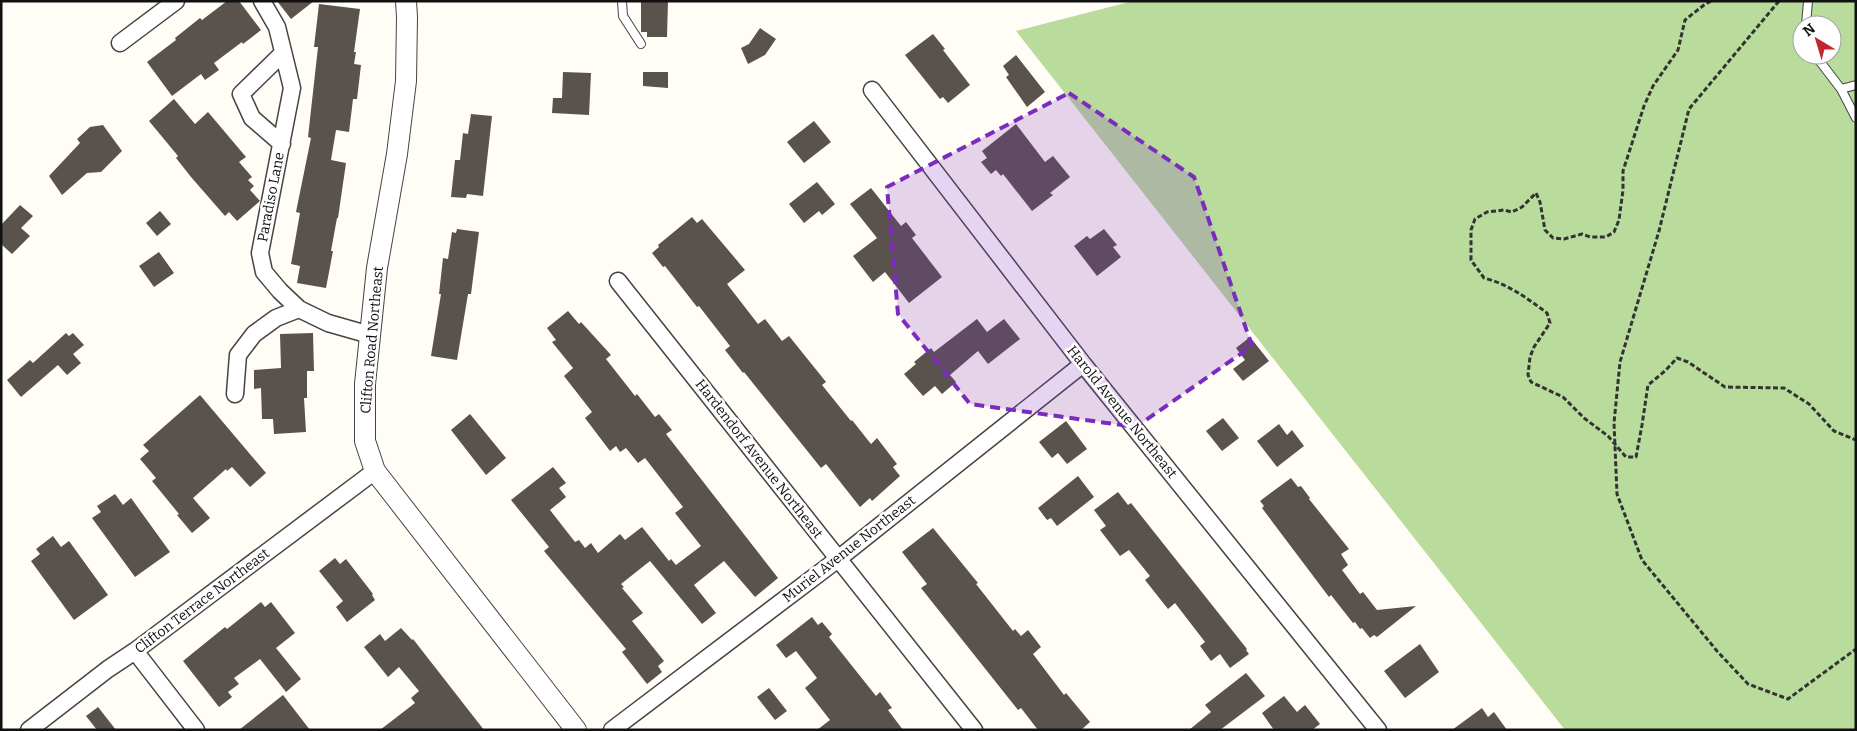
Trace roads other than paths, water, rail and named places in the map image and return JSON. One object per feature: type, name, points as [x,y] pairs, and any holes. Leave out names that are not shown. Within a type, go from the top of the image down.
[{"type":"street","points":[[120,43],[176,1]]},
{"type":"street","name":"Paradiso Lane","points":[[262,1],[277,27],[292,88],[260,253],[264,272],[299,309],[328,323],[370,335]]},
{"type":"street","name":"Clifton Road Northeast","points":[[406,1],[408,17],[406,81],[397,154],[377,268],[365,384],[364,441],[375,471],[576,730]]},
{"type":"street","points":[[282,144],[252,118],[242,94],[283,53]]},
{"type":"street","name":"Harold Avenue Northeast","points":[[872,90],[1083,364],[1378,730]]},
{"type":"street","name":"Hardendorf Avenue Northeast","points":[[618,281],[974,730]]},
{"type":"street","points":[[235,394],[238,355],[254,334],[276,318],[299,309]]},
{"type":"street","name":"Muriel Avenue Northeast","points":[[612,730],[838,559],[1083,364]]},
{"type":"street","name":"Clifton Terrace Northeast","points":[[29,730],[108,668],[134,651],[375,471]]},
{"type":"street","points":[[134,651],[196,730]]},
{"type":"lane","points":[[622,1],[622,16],[640,44]]},
{"type":"lane","points":[[1807,15],[1808,1]]},
{"type":"lane","points":[[1823,65],[1842,89],[1856,118]]},
{"type":"lane","points":[[1842,89],[1856,85]]}]
